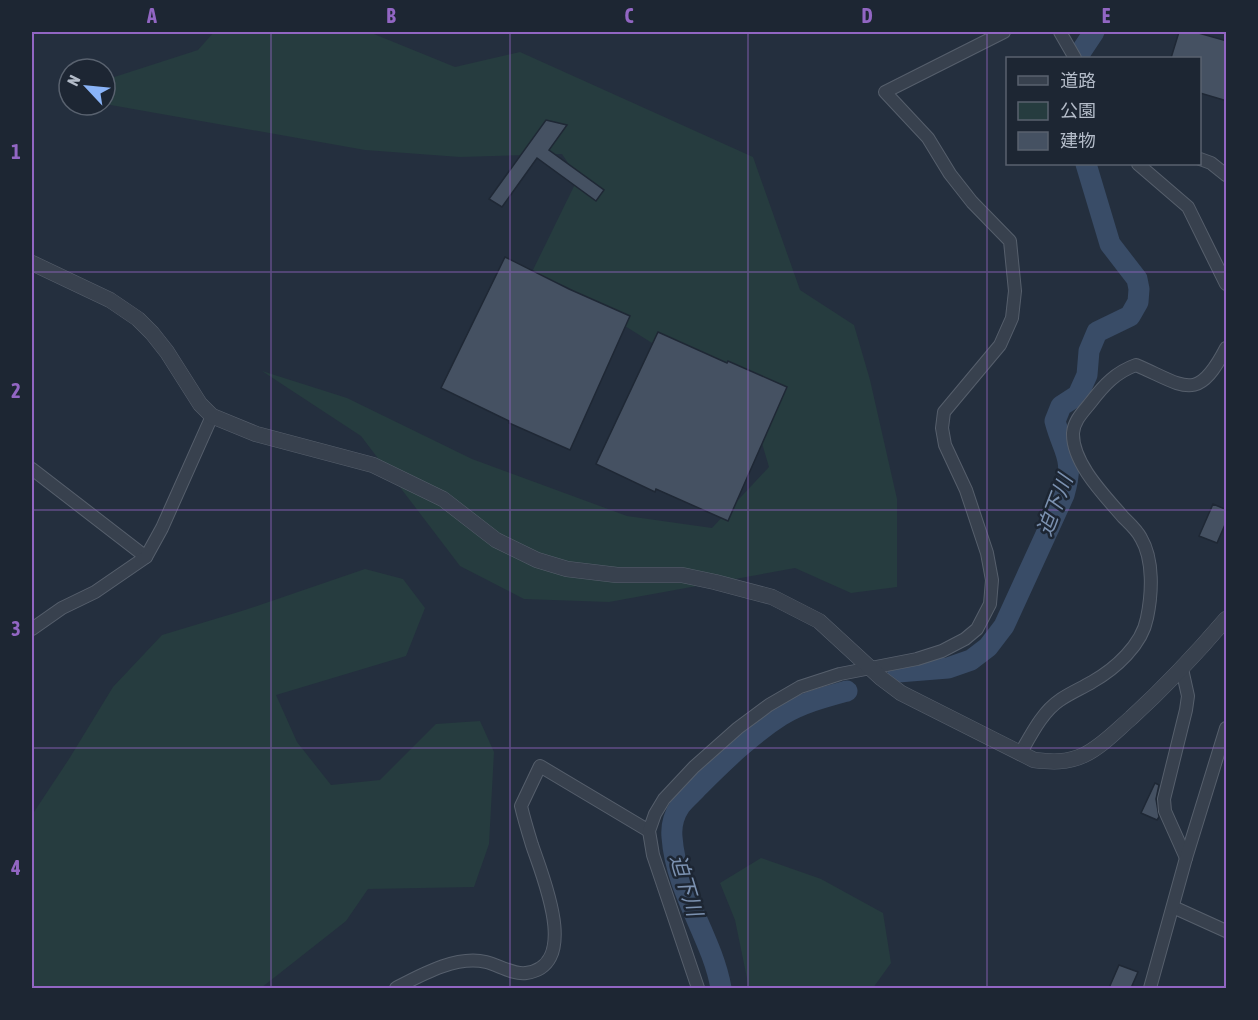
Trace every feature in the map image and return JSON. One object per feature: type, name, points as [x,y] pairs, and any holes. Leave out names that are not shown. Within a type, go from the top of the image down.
[{"type":"street","points":[[698,988],[654,855],[649,831],[663,799],[694,767],[738,728],[800,687],[840,674],[917,659],[942,651],[965,639],[977,629],[990,604],[992,580],[987,553],[966,490],[945,445],[942,428],[944,412],[1000,345],[1012,318],[1015,291],[1010,241],[972,202],[950,174],[928,138],[885,92],[1004,32]]},
{"type":"street","points":[[1060,32],[1074,57]]},
{"type":"street","points":[[1201,159],[1211,163],[1227,175]]},
{"type":"street","points":[[1139,165],[1188,207],[1227,284]]},
{"type":"street","points":[[32,263],[110,300],[138,319],[167,352],[200,404],[212,416],[256,434],[373,465],[443,499],[496,540],[537,560],[567,569],[617,575],[682,575],[772,597],[819,621],[901,693],[1034,760],[1055,763],[1084,755],[1108,739],[1182,669],[1227,619]]},
{"type":"street","points":[[1020,754],[1037,725],[1059,700],[1095,680],[1124,657],[1136,644],[1147,620],[1151,592],[1145,547],[1141,537],[1093,482],[1080,458],[1073,432],[1077,418],[1121,370],[1136,365],[1187,387],[1199,385],[1216,369],[1227,348]]},
{"type":"street","points":[[32,629],[62,608],[95,592],[146,557],[162,528],[212,416]]},
{"type":"street","points":[[32,469],[146,557]]},
{"type":"street","points":[[1182,669],[1188,696],[1164,799],[1165,811],[1186,858]]},
{"type":"street","points":[[1150,988],[1186,858],[1227,728]]},
{"type":"street","points":[[396,988],[424,974],[461,962],[484,962],[524,974],[541,968],[552,954],[556,932],[552,902],[521,806],[540,766],[649,831]]},
{"type":"street","points":[[1173,907],[1227,931]]},
{"type":"green space","points":[[214,32],[369,32],[455,67],[520,52],[753,157],[800,290],[854,325],[870,380],[897,499],[897,587],[851,593],[795,568],[609,602],[524,599],[460,566],[361,436],[262,371],[347,398],[472,459],[627,516],[712,528],[769,467],[749,399],[668,353],[582,299],[569,288],[532,272],[578,178],[562,154],[460,157],[365,150],[117,106],[117,76],[198,50]]},
{"type":"green space","points":[[365,569],[403,579],[425,608],[406,656],[276,695],[297,742],[331,785],[380,780],[436,724],[480,721],[494,752],[489,844],[474,887],[368,889],[346,921],[261,988],[32,988],[32,815],[113,687],[162,635],[245,610]]},
{"type":"green space","points":[[761,858],[821,879],[883,913],[891,963],[873,988],[749,988],[735,920],[720,883]]},
{"type":"building","points":[[1179,32],[1195,32],[1227,41],[1227,101],[1201,93],[1201,57],[1171,57]]},
{"type":"building","points":[[546,120],[567,125],[549,150],[604,190],[596,201],[537,158],[502,207],[489,199]]},
{"type":"building","points":[[505,257],[630,316],[570,450],[509,423],[441,388]]},
{"type":"building","points":[[658,332],[787,387],[728,521],[656,489],[655,492],[596,464]]},
{"type":"building","points":[[1213,504],[1227,510],[1227,520],[1217,543],[1199,536]]},
{"type":"building","points":[[1155,783],[1159,785],[1156,799],[1159,817],[1157,820],[1141,813]]},
{"type":"building","points":[[1119,965],[1138,972],[1131,988],[1109,988]]},
{"type":"waterway","name":"迫下川","points":[[1080,53],[1094,32]]},
{"type":"waterway","name":"迫下川","points":[[898,672],[948,668],[971,660],[988,647],[1004,626],[1064,495],[1068,463],[1055,421],[1061,406],[1078,395],[1087,375],[1089,351],[1097,332],[1130,316],[1138,302],[1137,279],[1110,244],[1086,165]]},
{"type":"waterway","name":"迫下川","points":[[721,988],[710,951],[680,877],[672,833],[676,813],[684,801],[718,767],[771,722],[798,707],[847,691]]}]
